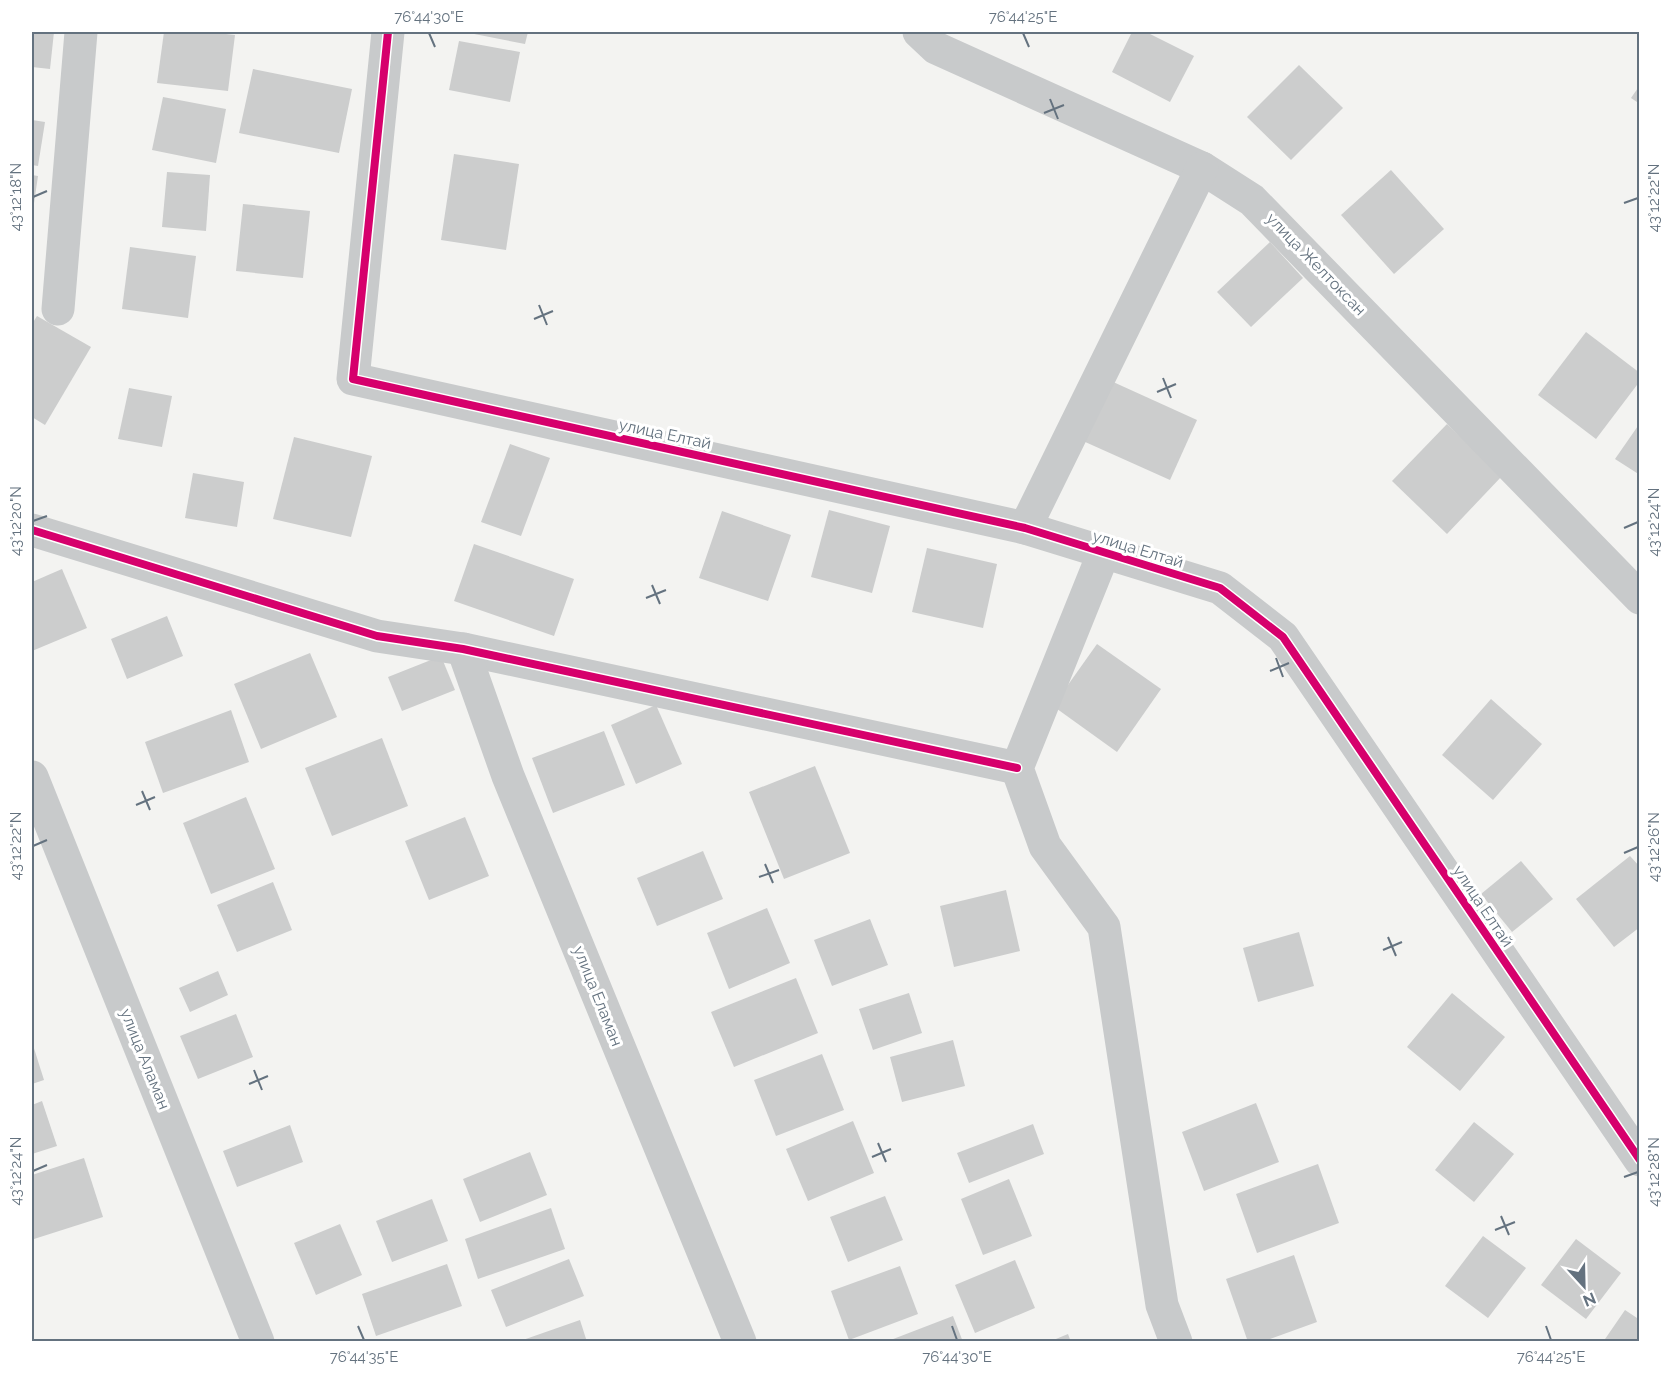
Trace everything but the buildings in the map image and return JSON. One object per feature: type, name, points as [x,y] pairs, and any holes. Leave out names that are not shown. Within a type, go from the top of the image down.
[{"type":"street","points":[[58,309],[81,32]]},
{"type":"street","name":"улица Елтай","points":[[388,32],[353,379],[1025,528],[1220,588],[1283,637],[1640,1160]]},
{"type":"street","name":"улица Желтоксан","points":[[920,32],[936,48],[1202,168],[1252,200],[1640,598]]},
{"type":"street","points":[[1025,528],[1202,168]]},
{"type":"street","points":[[32,531],[377,636],[463,649],[1017,768],[1045,846],[1104,927],[1162,1305],[1176,1341]]},
{"type":"street","name":"улица Елтай","points":[[1017,768],[1104,552]]},
{"type":"street","name":"улица Еламан","points":[[463,649],[508,776],[740,1341]]},
{"type":"street","name":"улица Аламан","points":[[32,777],[40,821],[258,1341]]},
{"type":"cycle path","points":[[388,32],[353,379],[1025,528],[1220,588],[1283,637],[1640,1160]]},
{"type":"cycle path","points":[[32,530],[377,636],[463,649],[1017,768]]}]
